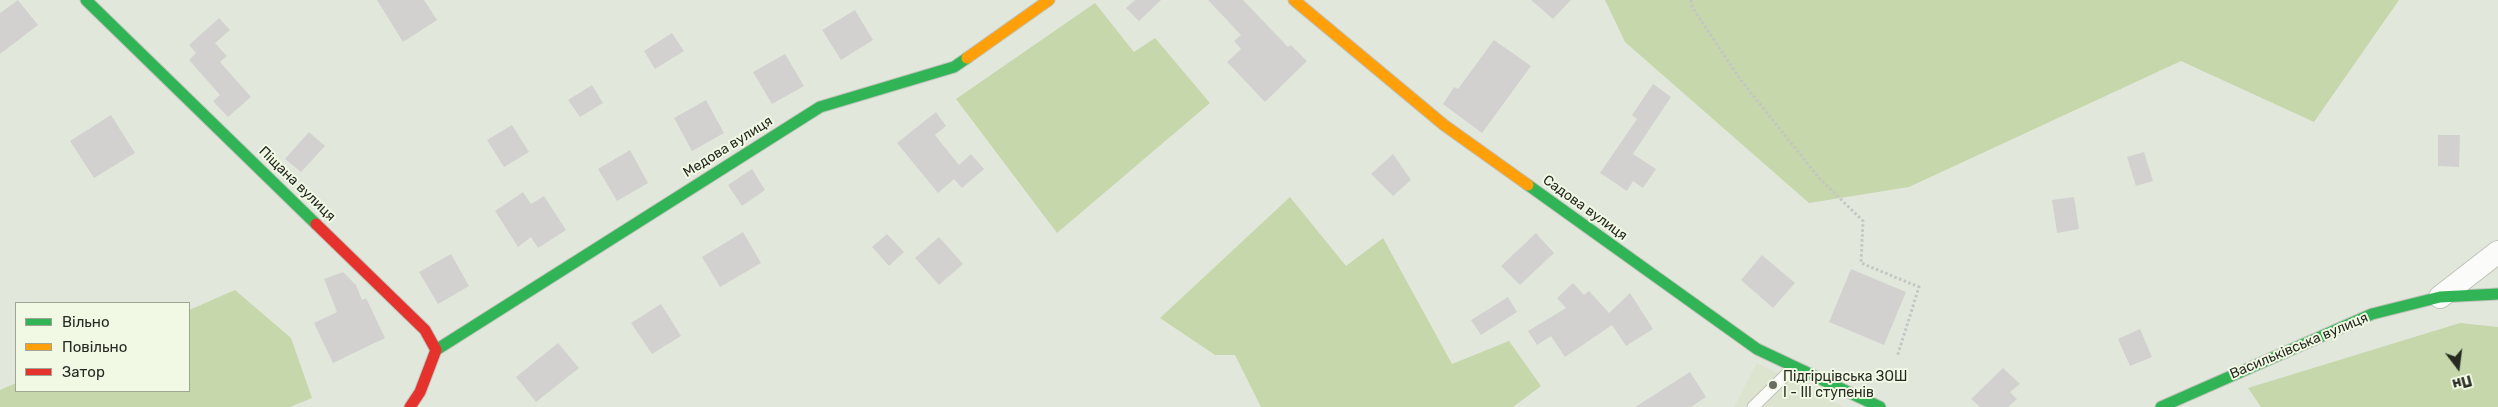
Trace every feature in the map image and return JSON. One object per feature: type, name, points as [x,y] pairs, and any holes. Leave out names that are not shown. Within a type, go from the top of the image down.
[{"type":"street","name":"Піщана вулиця","points":[[86,0],[425,330],[436,350]]},
{"type":"street","name":"Медова вулиця","points":[[436,350],[820,107],[954,67],[1049,0]]},
{"type":"street","name":"Садова вулиця","points":[[1294,0],[1444,125],[1757,349],[1880,407]]},
{"type":"street","name":"Васильківська вулиця","points":[[2440,297],[2498,252]]},
{"type":"street","name":"Васильківська вулиця","points":[[2161,407],[2372,314],[2440,297],[2498,294]]},
{"type":"street","points":[[410,407],[420,392],[436,350]]},
{"type":"lane","points":[[1753,407],[1796,366]]},
{"type":"path","points":[[1691,0],[1692,7],[1740,79],[1819,178],[1863,222],[1861,263],[1919,287],[1898,357]]},
{"type":"shaded area","name":"Підгірцівська ЗОШ І - ІІІ ступенів","points":[[1757,363],[1844,407],[1734,407]]},
{"type":"green space","points":[[1605,0],[2399,0],[2314,122],[2181,61],[1909,187],[1809,203],[1625,42]]},
{"type":"green space","points":[[1095,3],[1134,52],[1155,38],[1210,103],[1057,233],[956,99]]},
{"type":"green space","points":[[1290,197],[1346,266],[1383,238],[1452,364],[1509,341],[1541,386],[1513,407],[1261,407],[1235,355],[1215,355],[1160,318]]},
{"type":"green space","points":[[235,290],[291,338],[312,398],[290,407],[0,407],[0,390],[15,383],[15,392],[190,392],[190,310]]},
{"type":"green space","points":[[2460,323],[2498,327],[2498,407],[2261,407],[2248,388]]},
{"type":"building","points":[[18,0],[38,25],[0,54],[0,13]]},
{"type":"building","points":[[377,0],[424,0],[437,20],[403,42]]},
{"type":"building","points":[[1135,0],[1161,0],[1139,21],[1126,8]]},
{"type":"building","points":[[1208,0],[1243,0],[1288,47],[1291,45],[1307,61],[1265,102],[1227,62],[1241,49],[1234,41],[1241,35]]},
{"type":"building","points":[[1531,0],[1571,0],[1553,19]]},
{"type":"building","points":[[855,10],[873,40],[841,60],[822,30]]},
{"type":"building","points":[[219,18],[230,30],[215,43],[227,56],[220,62],[251,97],[228,117],[213,101],[220,95],[189,60],[196,53],[189,45]]},
{"type":"building","points":[[672,33],[684,51],[655,69],[644,51]]},
{"type":"building","points":[[1494,40],[1531,66],[1482,133],[1443,104],[1454,87],[1458,89]]},
{"type":"building","points":[[785,54],[804,86],[772,104],[753,72]]},
{"type":"building","points":[[1653,84],[1671,97],[1633,154],[1656,169],[1643,188],[1633,181],[1627,191],[1600,173],[1637,119],[1632,115]]},
{"type":"building","points":[[592,85],[603,103],[580,117],[568,100]]},
{"type":"building","points":[[706,100],[724,133],[692,151],[674,118]]},
{"type":"building","points":[[936,112],[946,126],[935,135],[959,165],[971,154],[984,169],[962,188],[954,179],[938,193],[897,143]]},
{"type":"building","points":[[111,115],[135,153],[94,178],[70,141]]},
{"type":"building","points":[[512,125],[529,152],[504,167],[487,140]]},
{"type":"building","points":[[309,132],[325,146],[301,172],[285,159]]},
{"type":"building","points":[[2438,135],[2460,135],[2459,167],[2438,166]]},
{"type":"building","points":[[630,150],[648,183],[617,201],[598,169]]},
{"type":"building","points":[[2144,152],[2153,181],[2136,186],[2127,157]]},
{"type":"building","points":[[1393,154],[1411,180],[1393,196],[1371,174]]},
{"type":"building","points":[[752,169],[765,190],[742,206],[728,185]]},
{"type":"building","points":[[523,192],[531,204],[544,196],[566,230],[538,248],[531,237],[518,247],[495,211]]},
{"type":"building","points":[[2074,197],[2079,229],[2057,233],[2052,200]]},
{"type":"building","points":[[743,232],[761,263],[720,287],[702,257]]},
{"type":"building","points":[[1536,233],[1554,253],[1520,285],[1501,266]]},
{"type":"building","points":[[887,234],[904,252],[889,266],[872,247]]},
{"type":"building","points":[[939,237],[963,264],[939,285],[915,258]]},
{"type":"building","points":[[451,254],[469,286],[438,304],[419,272]]},
{"type":"building","points":[[1762,255],[1795,283],[1773,308],[1741,280]]},
{"type":"building","points":[[1851,269],[1906,292],[1884,345],[1829,322]]},
{"type":"building","points":[[343,272],[356,285],[362,300],[366,298],[385,338],[333,363],[314,323],[337,312],[324,279]]},
{"type":"building","points":[[1573,283],[1584,295],[1589,291],[1609,313],[1630,293],[1653,329],[1626,346],[1612,325],[1565,357],[1551,336],[1537,345],[1528,331],[1566,308],[1557,298]]},
{"type":"building","points":[[1508,297],[1517,312],[1481,335],[1471,320]]},
{"type":"building","points":[[661,304],[681,336],[652,354],[631,323]]},
{"type":"building","points":[[2140,329],[2152,357],[2130,366],[2118,339]]},
{"type":"building","points":[[558,343],[579,368],[536,402],[516,377]]},
{"type":"building","points":[[2003,368],[2020,384],[2010,392],[2017,399],[2008,407],[1980,407],[1971,399]]},
{"type":"building","points":[[1690,372],[1706,397],[1691,407],[1635,407]]},
{"type":"traffic: fast","points":[[86,0],[316,224]]},
{"type":"traffic: fast","points":[[436,350],[820,107],[954,67],[967,58]]},
{"type":"traffic: fast","points":[[1528,185],[1757,349],[1880,407]]},
{"type":"traffic: fast","points":[[2161,407],[2372,314],[2440,297],[2498,294]]},
{"type":"traffic: slow","points":[[967,58],[1049,0]]},
{"type":"traffic: slow","points":[[1294,0],[1444,125],[1528,185]]},
{"type":"traffic: jam","points":[[316,224],[425,330],[436,350],[420,392],[410,407]]},
{"type":"place","name":"Підгірцівська ЗОШ І - ІІІ ступенів","points":[[1773,385]]}]
